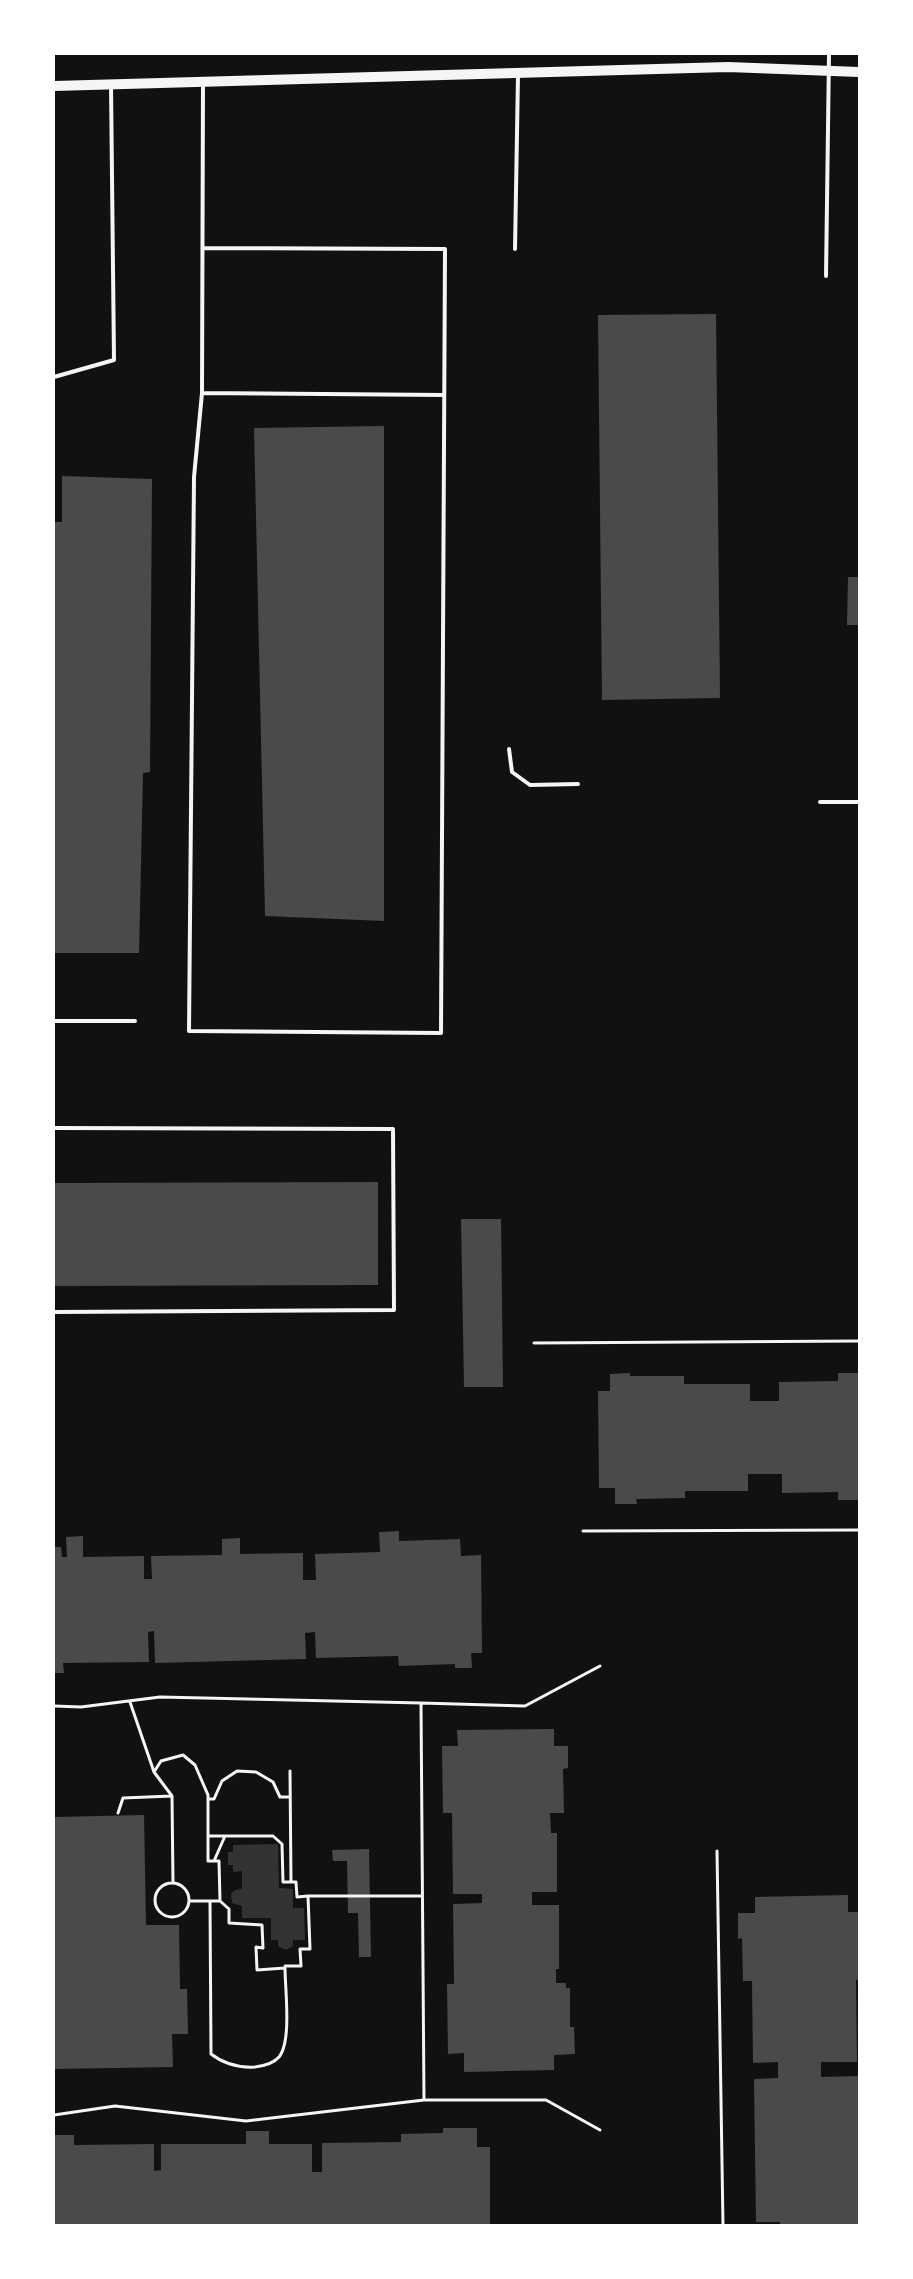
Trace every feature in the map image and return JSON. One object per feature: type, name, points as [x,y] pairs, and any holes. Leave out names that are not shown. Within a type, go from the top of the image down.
[{"type":"main road","points":[[54,86],[728,67],[859,72]]},
{"type":"lane","points":[[826,276],[829,54]]},
{"type":"lane","points":[[515,249],[518,73]]},
{"type":"lane","points":[[202,248],[445,249],[441,1033],[189,1032],[194,478],[202,394],[202,248],[204,82]]},
{"type":"lane","points":[[54,377],[114,360],[111,84]]},
{"type":"lane","points":[[202,394],[444,395]]},
{"type":"lane","points":[[509,750],[512,772],[530,785],[578,784]]},
{"type":"lane","points":[[820,802],[859,802]]},
{"type":"lane","points":[[54,1021],[135,1022]]},
{"type":"lane","points":[[54,1128],[393,1128],[394,1310],[54,1312]]},
{"type":"path","points":[[534,1343],[859,1341]]},
{"type":"path","points":[[583,1531],[859,1530]]},
{"type":"path","points":[[54,1706],[81,1707],[160,1697],[526,1706],[600,1666]]},
{"type":"path","points":[[130,1702],[154,1772],[172,1796],[173,1883]]},
{"type":"path","points":[[421,1703],[424,2100]]},
{"type":"path","points":[[154,1772],[162,1761],[183,1755],[195,1765],[208,1799],[208,1861],[219,1860],[220,1901]]},
{"type":"path","points":[[208,1799],[214,1799],[222,1782],[237,1771],[256,1772],[273,1782],[280,1797],[290,1797]]},
{"type":"path","points":[[290,1771],[291,1882]]},
{"type":"path","points":[[118,1813],[123,1798],[172,1796]]},
{"type":"path","points":[[208,1836],[273,1836],[282,1844],[283,1882],[296,1882],[297,1897],[422,1896]]},
{"type":"path","points":[[214,1861],[224,1836]]},
{"type":"path","points":[[717,1851],[723,2225]]},
{"type":"path","points":[[173,1883],[184,1888],[189,1901],[187,1908],[179,1916],[168,1917],[158,1911],[154,1900],[155,1894],[162,1885],[173,1883]]},
{"type":"path","points":[[285,1966],[301,1966],[300,1949],[310,1949],[308,1896]]},
{"type":"path","points":[[189,1901],[210,1901],[220,1901],[229,1909],[229,1923],[262,1925],[263,1948],[256,1947],[257,1970],[285,1968],[286,2040],[279,2058],[266,2066],[245,2068],[223,2064],[211,2054],[210,1901]]},
{"type":"path","points":[[54,2115],[115,2106],[246,2121],[424,2100],[546,2100],[600,2130]]},
{"type":"shaded area","points":[[278,1844],[279,1888],[293,1889],[293,1908],[304,1908],[305,1940],[293,1940],[293,1946],[286,1950],[278,1946],[278,1940],[271,1940],[271,1918],[242,1918],[242,1906],[232,1903],[231,1894],[235,1890],[242,1889],[242,1871],[233,1872],[233,1865],[228,1865],[228,1852],[233,1852],[233,1845]]},
{"type":"building","points":[[716,314],[720,698],[602,700],[598,315]]},
{"type":"building","points":[[384,426],[384,921],[265,916],[254,428]]},
{"type":"building","points":[[62,476],[152,479],[150,772],[143,773],[139,953],[54,953],[54,522],[62,522]]},
{"type":"building","points":[[848,577],[859,577],[859,625],[847,625]]},
{"type":"building","points":[[378,1182],[378,1285],[54,1286],[54,1183]]},
{"type":"building","points":[[461,1219],[501,1219],[503,1387],[464,1387]]},
{"type":"building","points":[[630,1373],[630,1376],[684,1376],[684,1384],[750,1384],[750,1401],[779,1401],[779,1382],[838,1381],[838,1373],[859,1373],[859,1500],[838,1500],[838,1492],[782,1493],[782,1474],[748,1474],[748,1491],[685,1491],[685,1498],[636,1499],[637,1504],[615,1504],[615,1488],[599,1488],[598,1391],[610,1391],[610,1374]]},
{"type":"building","points":[[399,1531],[399,1541],[460,1539],[461,1556],[481,1555],[482,1653],[471,1653],[472,1668],[455,1668],[455,1664],[399,1666],[398,1656],[316,1658],[315,1632],[305,1633],[306,1659],[155,1663],[154,1631],[148,1632],[149,1662],[63,1663],[64,1673],[54,1673],[54,1547],[61,1547],[62,1557],[67,1557],[66,1537],[83,1536],[83,1557],[144,1556],[144,1579],[152,1579],[151,1556],[222,1555],[222,1539],[240,1538],[240,1554],[303,1553],[303,1580],[316,1580],[315,1554],[380,1552],[379,1532]]},
{"type":"building","points":[[554,1729],[554,1746],[568,1746],[568,1768],[563,1769],[564,1813],[550,1813],[551,1833],[557,1833],[557,1892],[532,1892],[532,1905],[559,1905],[559,1969],[556,1969],[556,1983],[566,1983],[566,1988],[570,1988],[570,2027],[574,2027],[575,2054],[554,2055],[554,2070],[464,2072],[464,2053],[448,2054],[447,1984],[454,1984],[453,1904],[482,1903],[482,1894],[453,1894],[452,1813],[443,1813],[442,1746],[458,1746],[457,1730]]},
{"type":"building","points":[[144,1815],[146,1925],[179,1925],[180,1989],[187,1989],[188,2034],[172,2034],[173,2067],[54,2069],[54,1817]]},
{"type":"building","points":[[369,1849],[371,1957],[359,1957],[358,1913],[348,1913],[347,1861],[333,1861],[332,1850]]},
{"type":"building","points":[[848,1895],[848,1912],[859,1912],[859,1980],[856,1980],[857,2062],[821,2062],[821,2077],[859,2076],[859,2224],[780,2225],[780,2222],[756,2222],[754,2079],[778,2078],[778,2062],[753,2063],[752,1981],[743,1981],[742,1938],[738,1939],[738,1913],[755,1913],[755,1897]]},
{"type":"building","points":[[443,2128],[477,2128],[477,2147],[490,2147],[490,2225],[54,2225],[54,2135],[74,2135],[74,2145],[154,2144],[154,2171],[161,2170],[161,2144],[246,2144],[246,2131],[269,2131],[269,2144],[312,2144],[312,2172],[322,2172],[322,2143],[401,2142],[401,2134],[443,2133]]}]
